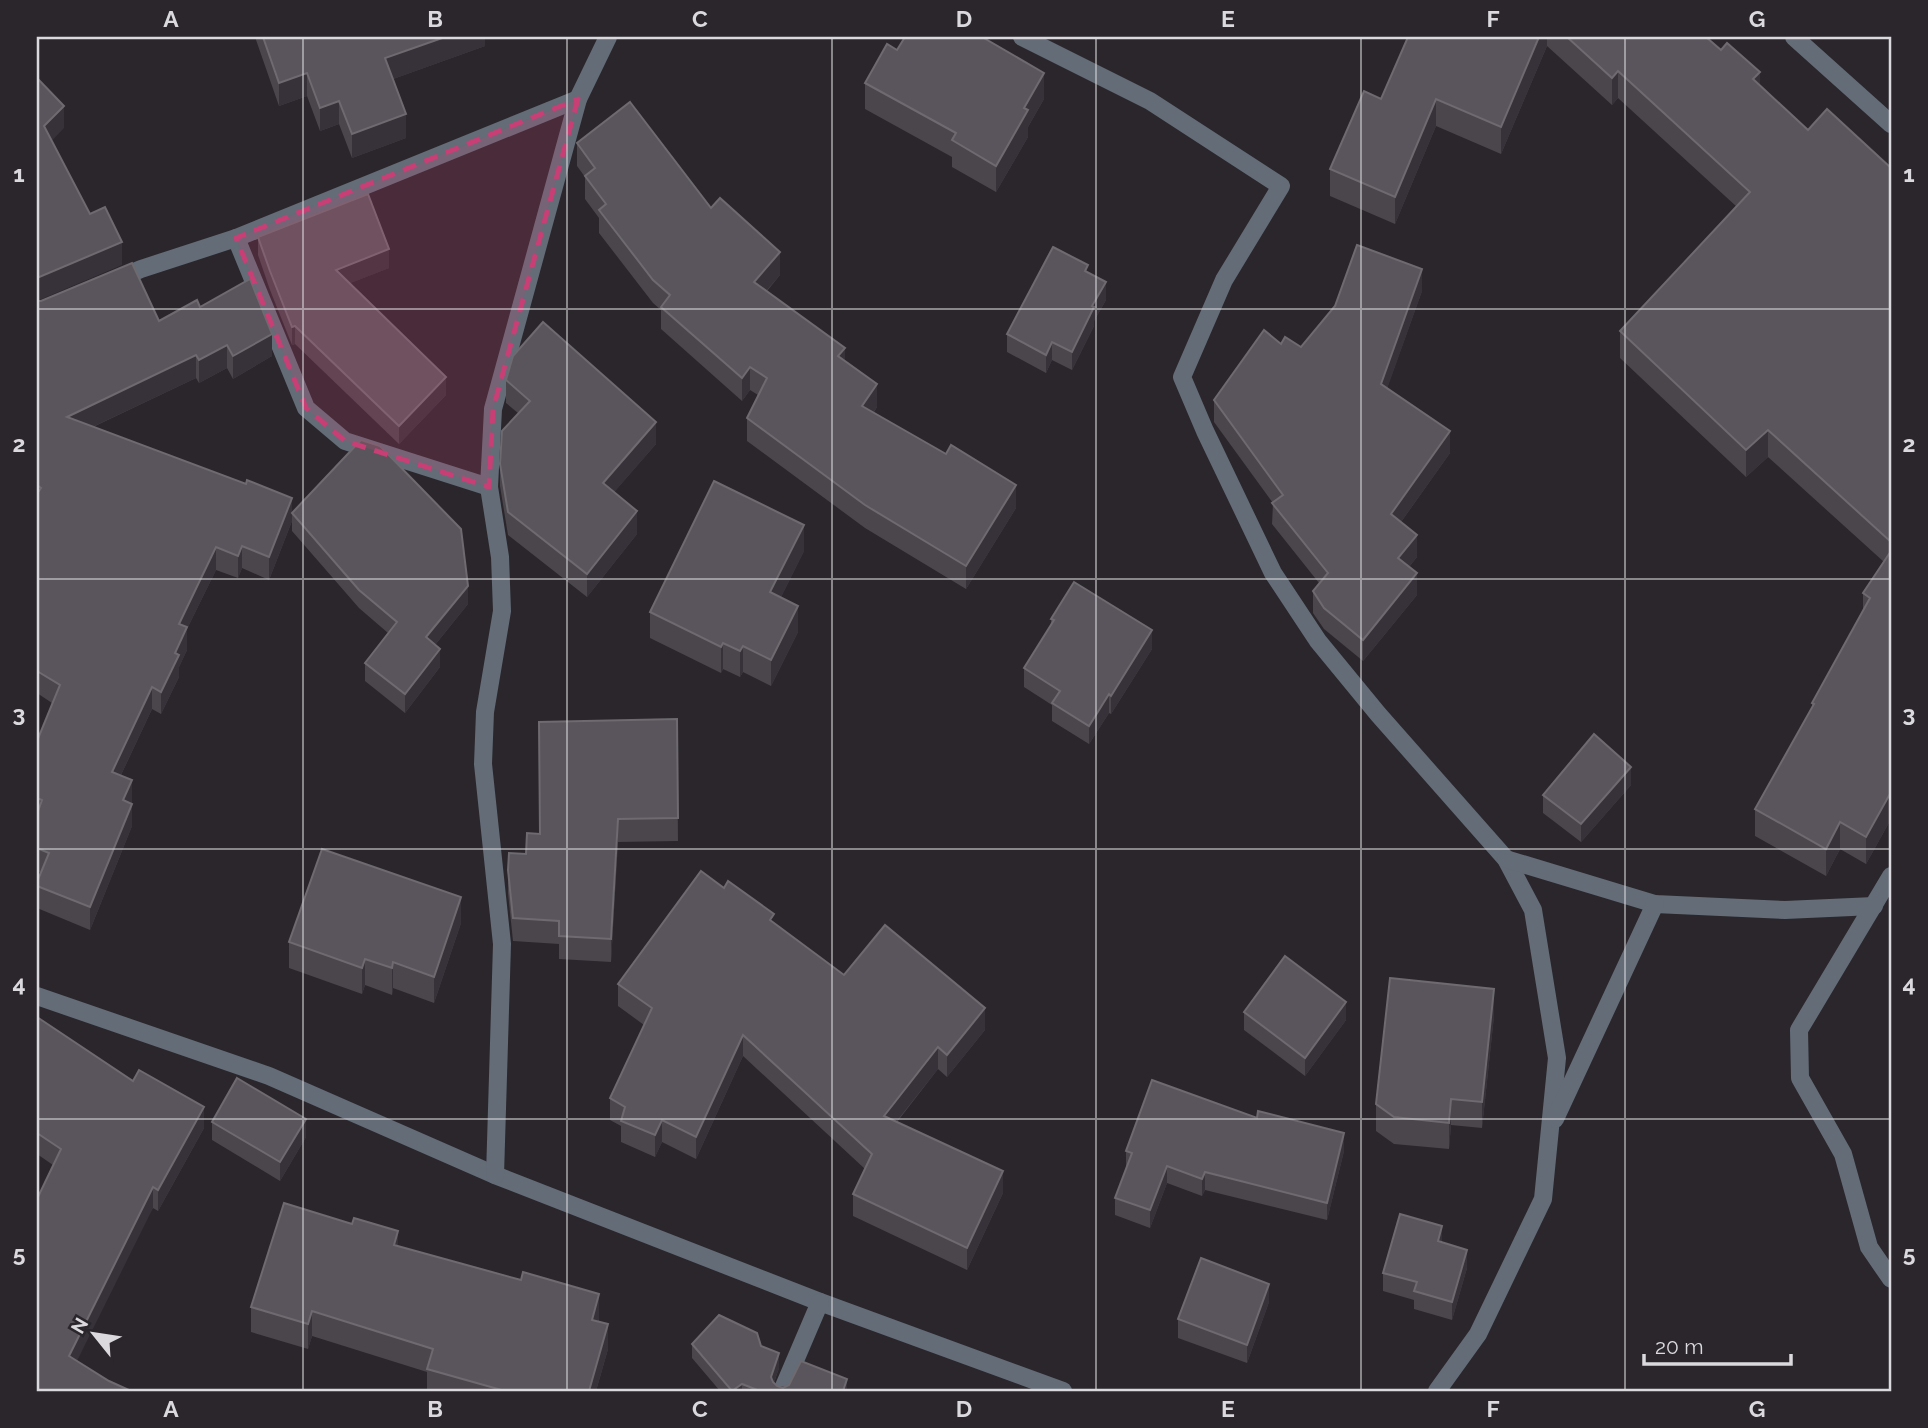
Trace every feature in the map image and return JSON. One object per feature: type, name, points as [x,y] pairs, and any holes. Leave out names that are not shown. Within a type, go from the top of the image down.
[{"type":"street","points":[[495,1175],[502,944],[483,764],[485,712],[502,611],[500,557],[489,487],[492,409],[578,99],[608,37]]},
{"type":"street","points":[[1021,37],[1150,101],[1282,186],[1224,280],[1182,377],[1273,573],[1318,641],[1378,714],[1506,859],[1533,910],[1557,1058],[1543,1199],[1478,1334],[1437,1391]]},
{"type":"street","points":[[1794,37],[1891,124]]},
{"type":"street","points":[[95,288],[141,268],[236,238],[578,99]]},
{"type":"street","points":[[236,238],[306,408],[345,441],[489,487]]},
{"type":"street","points":[[1506,859],[1655,904],[1785,910],[1874,906]]},
{"type":"street","points":[[1891,876],[1800,1030],[1800,1078],[1843,1154],[1869,1247],[1891,1279]]},
{"type":"street","points":[[1549,1131],[1655,904]]},
{"type":"street","points":[[37,996],[270,1076],[495,1175],[820,1303],[1063,1391]]},
{"type":"street","points":[[782,1391],[820,1303]]},
{"type":"highlighted area","points":[[578,99],[536,256],[493,409],[489,487],[345,441],[306,408],[236,238]]},
{"type":"building","points":[[263,37],[445,37],[385,58],[406,114],[352,134],[339,101],[320,108],[307,73],[279,83]]},
{"type":"building","points":[[905,37],[982,37],[1044,73],[1024,108],[1028,110],[996,166],[952,140],[956,133],[865,83],[887,44],[897,50]]},
{"type":"building","points":[[1408,37],[1539,37],[1501,127],[1436,99],[1395,197],[1330,169],[1364,91],[1381,99]]},
{"type":"building","points":[[1567,37],[1706,37],[1721,50],[1727,43],[1760,72],[1753,79],[1808,130],[1827,109],[1891,168],[1891,542],[1768,430],[1746,450],[1620,331],[1750,192],[1618,71],[1612,78]]},
{"type":"building","points":[[37,78],[64,106],[44,126],[90,214],[105,207],[122,242],[37,278]]},
{"type":"building","points":[[630,102],[711,208],[720,198],[780,252],[754,282],[845,348],[838,356],[877,384],[862,406],[946,454],[951,445],[1016,485],[966,566],[865,505],[747,418],[767,378],[750,367],[742,378],[661,307],[670,295],[653,280],[599,210],[606,204],[585,176],[595,168],[577,143]]},
{"type":"building","points":[[368,194],[389,249],[336,270],[446,377],[399,426],[295,326],[292,327],[258,237]]},
{"type":"building","points":[[1357,245],[1422,269],[1381,384],[1450,431],[1391,514],[1417,535],[1398,558],[1417,573],[1363,640],[1324,608],[1313,591],[1328,573],[1272,503],[1283,495],[1214,400],[1264,330],[1281,344],[1285,337],[1301,347],[1335,306]]},
{"type":"building","points":[[1053,247],[1088,265],[1085,271],[1106,282],[1092,306],[1094,307],[1072,352],[1052,342],[1046,355],[1007,334]]},
{"type":"building","points":[[132,263],[159,321],[197,300],[200,307],[250,279],[272,334],[233,356],[227,345],[199,360],[196,355],[67,417],[246,484],[247,480],[292,498],[269,557],[242,546],[238,556],[216,547],[179,624],[187,627],[175,653],[179,655],[161,692],[152,687],[112,772],[132,780],[123,800],[132,804],[90,907],[37,886],[49,853],[37,848],[37,814],[42,800],[37,798],[37,741],[60,685],[37,671],[37,494],[41,488],[37,485],[37,301]]},
{"type":"building","points":[[543,322],[656,422],[603,483],[637,511],[587,574],[508,512],[500,464],[502,431],[530,401],[506,380],[513,356]]},
{"type":"building","points":[[361,440],[380,446],[461,529],[468,586],[426,637],[440,649],[405,694],[365,663],[397,622],[359,590],[292,513]]},
{"type":"building","points":[[714,481],[804,525],[770,592],[798,606],[771,660],[743,646],[740,651],[723,643],[721,647],[650,612]]},
{"type":"building","points":[[1891,551],[1891,792],[1866,837],[1840,822],[1826,849],[1755,809],[1870,598],[1863,593]]},
{"type":"building","points":[[1074,582],[1152,630],[1089,726],[1052,703],[1060,691],[1024,668]]},
{"type":"building","points":[[677,719],[678,818],[618,819],[611,939],[559,936],[559,921],[513,918],[509,853],[526,854],[527,833],[540,834],[539,722]]},
{"type":"building","points":[[1594,734],[1631,767],[1581,824],[1543,795]]},
{"type":"building","points":[[322,849],[461,897],[434,977],[393,962],[392,968],[365,959],[362,968],[289,942]]},
{"type":"building","points":[[701,871],[724,888],[728,881],[774,914],[770,920],[844,975],[885,925],[985,1008],[947,1055],[938,1047],[884,1116],[1003,1171],[967,1248],[853,1194],[872,1154],[743,1035],[696,1137],[662,1120],[655,1135],[621,1121],[625,1107],[610,1098],[652,1008],[618,984]]},
{"type":"building","points":[[1285,956],[1346,1002],[1305,1058],[1244,1012]]},
{"type":"building","points":[[1390,978],[1494,989],[1482,1102],[1451,1099],[1449,1123],[1394,1117],[1376,1104]]},
{"type":"building","points":[[37,1017],[133,1081],[139,1070],[204,1107],[158,1190],[153,1187],[69,1356],[109,1381],[131,1391],[37,1391],[37,1199],[61,1149],[37,1133]]},
{"type":"building","points":[[237,1078],[306,1119],[280,1162],[212,1122]]},
{"type":"building","points":[[1152,1080],[1257,1118],[1258,1111],[1344,1133],[1327,1203],[1205,1172],[1202,1179],[1167,1166],[1150,1210],[1115,1198],[1132,1153],[1126,1151]]},
{"type":"building","points":[[284,1203],[352,1224],[354,1218],[398,1231],[394,1245],[521,1280],[523,1272],[599,1294],[592,1320],[608,1324],[589,1391],[505,1391],[427,1369],[433,1349],[312,1311],[308,1324],[251,1307]]},
{"type":"building","points":[[1400,1214],[1442,1226],[1438,1241],[1467,1250],[1452,1302],[1414,1291],[1417,1282],[1383,1273]]},
{"type":"building","points":[[1201,1258],[1269,1284],[1247,1345],[1178,1319]]},
{"type":"building","points":[[719,1315],[757,1333],[761,1346],[779,1353],[771,1377],[777,1386],[783,1388],[789,1385],[801,1361],[847,1379],[843,1391],[760,1391],[742,1384],[732,1391],[692,1344]]}]
